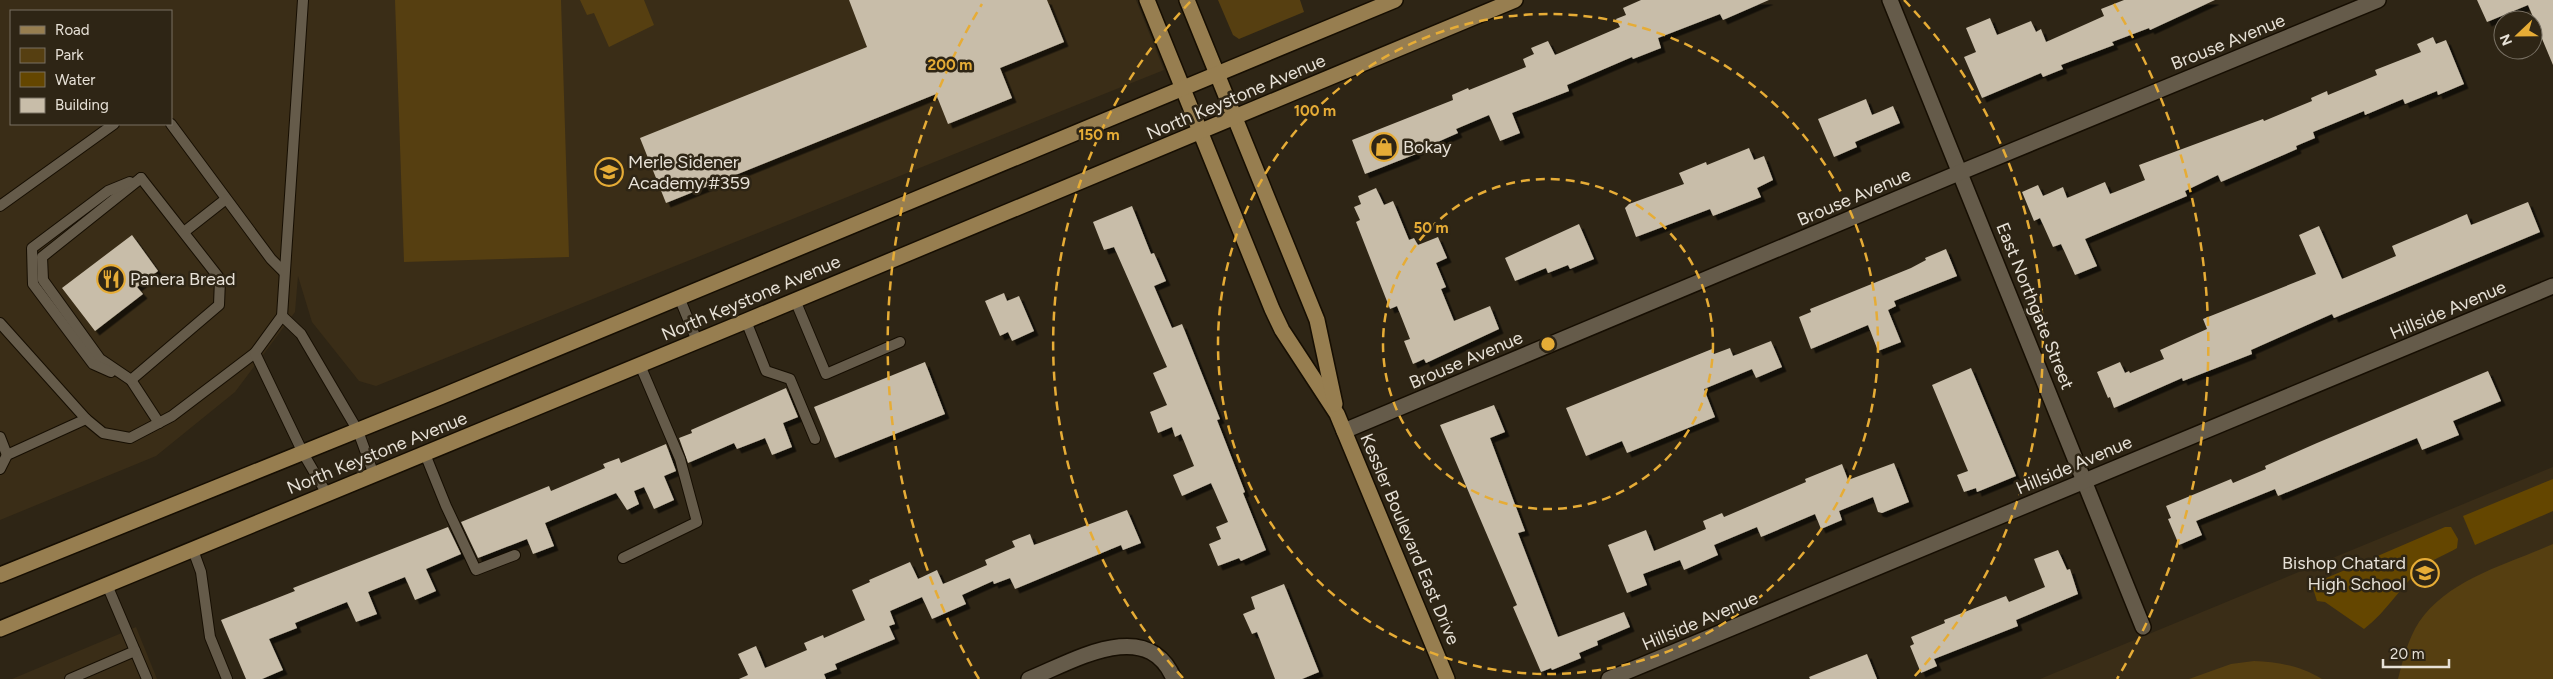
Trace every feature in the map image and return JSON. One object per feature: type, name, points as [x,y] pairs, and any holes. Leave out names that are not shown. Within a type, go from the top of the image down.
[{"type":"main road","name":"Kessler Boulevard East Drive","points":[[1147,0],[1282,330],[1337,414]]},
{"type":"main road","name":"Kessler Boulevard East Drive","points":[[1188,0],[1216,74],[1317,320],[1337,414],[1447,679]]},
{"type":"main road","name":"North Keystone Avenue","points":[[0,575],[358,431],[1395,0]]},
{"type":"main road","name":"North Keystone Avenue","points":[[0,629],[746,321],[1515,0]]},
{"type":"street","name":"East Northgate Street","points":[[1890,0],[2086,481],[2143,627]]},
{"type":"street","name":"Brouse Avenue","points":[[1344,431],[1961,172],[2378,0]]},
{"type":"street","name":"Hillside Avenue","points":[[1609,679],[2553,286]]},
{"type":"street","points":[[1029,679],[1110,646],[1132,646],[1146,650],[1167,666],[1174,679]]},
{"type":"lane","points":[[0,323],[86,419],[103,433],[130,438],[172,416],[255,353],[282,316],[303,0]]},
{"type":"lane","points":[[0,206],[113,125]]},
{"type":"lane","points":[[171,125],[271,259],[284,272]]},
{"type":"lane","points":[[131,380],[220,305],[220,279],[141,178],[111,195],[42,257],[43,280],[100,359],[131,380],[159,423]]},
{"type":"lane","points":[[184,232],[226,199]]},
{"type":"lane","points":[[678,297],[697,341]]},
{"type":"lane","points":[[795,300],[826,374],[900,342]]},
{"type":"lane","points":[[282,316],[301,334],[358,431],[374,475]]},
{"type":"lane","points":[[746,321],[766,371],[790,380],[815,439]]},
{"type":"lane","points":[[255,353],[303,453],[327,494]]},
{"type":"lane","points":[[623,558],[697,522],[680,459],[640,365]]},
{"type":"lane","points":[[0,470],[7,455],[86,419]]},
{"type":"lane","points":[[0,437],[7,455]]},
{"type":"lane","points":[[425,454],[446,506],[476,570],[515,555]]},
{"type":"lane","points":[[192,550],[201,572],[210,638],[226,679]]},
{"type":"lane","points":[[107,585],[147,679]]},
{"type":"lane","points":[[70,679],[135,651]]},
{"type":"shaded area","name":"Merle Sidener Academy #359","points":[[0,0],[1136,0],[1164,70],[376,386],[359,381],[312,322],[298,276],[295,312],[235,392],[156,456],[0,520]]},
{"type":"shaded area","name":"Bishop Chatard High School","points":[[2553,467],[2553,679],[2040,679]]},
{"type":"shaded area","points":[[136,627],[157,679],[12,679]]},
{"type":"green space","points":[[395,0],[561,0],[569,257],[404,262]]},
{"type":"green space","points":[[580,0],[644,0],[654,25],[609,47],[594,13],[587,15]]},
{"type":"green space","points":[[1218,0],[1300,0],[1304,12],[1239,39],[1233,35]]},
{"type":"green space","points":[[2553,544],[2553,679],[2398,679],[2412,635],[2419,622],[2431,607],[2446,594],[2480,574]]},
{"type":"green space","points":[[2254,661],[2272,662],[2289,666],[2306,671],[2322,679],[2189,679],[2231,664]]},
{"type":"water","points":[[2553,479],[2553,511],[2475,545],[2463,516]]},
{"type":"water","points":[[2445,527],[2451,527],[2458,539],[2457,548],[2417,572],[2373,622],[2364,629],[2325,602],[2317,601],[2311,582],[2324,579]]},
{"type":"building","points":[[849,0],[1047,0],[1064,42],[1000,68],[1012,98],[948,124],[936,94],[666,203],[640,138],[867,47]]},
{"type":"building","points":[[1641,0],[1769,0],[1723,20],[1720,14],[1658,38],[1661,48],[1633,59],[1632,57],[1567,85],[1569,91],[1512,113],[1520,133],[1500,141],[1489,115],[1456,129],[1458,133],[1415,152],[1416,154],[1365,174],[1352,140],[1453,100],[1452,95],[1468,88],[1469,90],[1526,67],[1523,59],[1534,54],[1531,48],[1548,41],[1555,55],[1620,27],[1616,19],[1626,15],[1623,8]]},
{"type":"building","points":[[2124,0],[2215,0],[2150,30],[2149,28],[2112,42],[2114,45],[2061,65],[2063,69],[2043,77],[2041,73],[1982,98],[1964,57],[1976,52],[1966,28],[1990,18],[1997,35],[2031,21],[2036,32],[2041,29],[2046,42],[2104,16],[2101,9]]},
{"type":"building","points":[[2477,0],[2553,0],[2553,65],[2543,41],[2543,10],[2530,10],[2528,5],[2516,10],[2493,10],[2493,20],[2487,22]]},
{"type":"building","points":[[2433,37],[2436,44],[2446,40],[2464,84],[2438,95],[2437,91],[2405,104],[2403,99],[2365,115],[2364,111],[2313,132],[2315,138],[2296,146],[2297,149],[2221,182],[2218,175],[2185,191],[2187,196],[2085,239],[2097,266],[2075,275],[2061,244],[2053,247],[2040,218],[2034,221],[2022,192],[2038,185],[2043,196],[2063,187],[2067,198],[2105,182],[2110,194],[2145,180],[2139,165],[2263,119],[2264,121],[2312,101],[2311,98],[2327,91],[2328,95],[2377,75],[2375,70],[2421,52],[2417,44]]},
{"type":"building","points":[[1866,99],[1872,115],[1893,106],[1900,123],[1855,142],[1857,147],[1834,157],[1818,119]]},
{"type":"building","points":[[1749,148],[1754,160],[1764,156],[1773,180],[1757,188],[1761,197],[1713,216],[1710,209],[1636,237],[1625,208],[1629,204],[1684,184],[1679,173],[1706,162],[1707,165]]},
{"type":"building","points":[[1376,188],[1384,205],[1393,201],[1409,240],[1414,238],[1418,245],[1438,237],[1447,258],[1436,263],[1446,287],[1441,289],[1454,321],[1490,306],[1499,329],[1426,363],[1424,359],[1413,364],[1404,341],[1410,339],[1397,306],[1390,309],[1356,222],[1360,220],[1354,207],[1361,204],[1358,196]]},
{"type":"building","points":[[2528,202],[2540,232],[2334,318],[2332,314],[2251,350],[2252,354],[2183,381],[2182,378],[2114,408],[2110,397],[2108,398],[2097,372],[2120,362],[2125,373],[2129,371],[2130,373],[2164,359],[2160,350],[2207,329],[2203,319],[2316,274],[2299,235],[2319,226],[2342,279],[2396,256],[2392,246],[2467,214],[2471,225]]},
{"type":"building","points":[[1132,206],[1151,254],[1154,253],[1166,281],[1154,286],[1172,328],[1182,324],[1220,419],[1217,420],[1266,550],[1241,561],[1239,558],[1218,566],[1209,544],[1221,539],[1216,527],[1228,522],[1211,483],[1182,496],[1173,475],[1194,466],[1181,434],[1175,437],[1172,427],[1158,433],[1150,412],[1167,405],[1153,373],[1167,367],[1114,247],[1104,250],[1093,222]]},
{"type":"building","points":[[1579,224],[1594,259],[1570,269],[1568,265],[1548,273],[1546,268],[1515,281],[1505,258]]},
{"type":"building","name":"Panera Bread","points":[[132,235],[158,271],[137,287],[143,294],[95,331],[62,288]]},
{"type":"building","points":[[1946,249],[1957,276],[1894,301],[1896,306],[1888,310],[1901,342],[1878,351],[1868,325],[1811,349],[1799,317],[1811,312],[1810,309],[1911,268],[1926,260],[1925,258]]},
{"type":"building","points":[[1004,293],[1007,301],[1019,296],[1034,331],[1012,341],[1008,332],[1000,336],[985,301]]},
{"type":"building","points":[[1771,341],[1782,367],[1756,378],[1752,369],[1704,389],[1715,417],[1627,453],[1622,441],[1586,456],[1566,408],[1712,349],[1714,354],[1730,348],[1733,356]]},
{"type":"building","points":[[925,362],[945,414],[835,458],[814,407]]},
{"type":"building","points":[[1971,368],[2016,476],[1977,492],[1976,488],[1964,492],[1957,475],[1968,471],[1932,385]]},
{"type":"building","points":[[2488,371],[2501,401],[2453,421],[2459,435],[2422,450],[2417,438],[2278,496],[2275,489],[2196,521],[2202,535],[2179,545],[2168,519],[2171,518],[2166,506],[2231,479],[2233,483],[2266,469],[2265,466],[2317,443]]},
{"type":"building","points":[[786,388],[798,417],[783,423],[792,447],[772,455],[765,438],[737,449],[734,443],[688,463],[679,438],[692,433],[691,430]]},
{"type":"building","points":[[1494,405],[1505,432],[1490,438],[1525,531],[1518,533],[1558,637],[1624,612],[1630,627],[1597,641],[1598,645],[1579,653],[1581,658],[1552,670],[1551,668],[1541,672],[1513,607],[1517,605],[1440,425]]},
{"type":"building","points":[[666,444],[676,471],[664,476],[674,500],[654,509],[644,487],[634,491],[639,504],[627,510],[616,493],[545,523],[554,546],[533,554],[527,539],[478,558],[461,522],[549,486],[551,491],[605,468],[603,464],[619,458],[621,463]]},
{"type":"building","points":[[1894,463],[1909,502],[1882,513],[1878,512],[1873,497],[1839,511],[1842,520],[1821,529],[1815,514],[1761,537],[1757,527],[1714,545],[1718,555],[1684,570],[1680,560],[1643,574],[1647,585],[1627,593],[1608,545],[1646,530],[1654,551],[1706,529],[1703,521],[1722,513],[1724,517],[1806,482],[1805,479],[1842,464],[1848,480]]},
{"type":"building","points":[[1127,510],[1141,543],[1123,550],[1121,545],[1015,589],[1010,578],[994,584],[993,581],[962,595],[966,604],[932,619],[922,597],[890,611],[895,624],[889,626],[895,639],[835,664],[837,669],[824,674],[826,679],[739,679],[748,675],[738,654],[756,646],[765,668],[807,650],[804,643],[823,635],[824,638],[865,620],[852,590],[870,582],[869,580],[910,562],[918,579],[937,570],[943,584],[987,565],[985,560],[1015,547],[1012,541],[1030,534],[1034,545]]},
{"type":"building","points":[[448,527],[461,554],[426,569],[436,591],[415,600],[405,577],[368,592],[377,614],[356,622],[347,602],[295,623],[297,628],[269,639],[283,670],[262,679],[246,679],[221,620],[295,591],[293,588]]},
{"type":"building","points":[[2058,550],[2067,570],[2070,569],[2078,594],[2016,620],[2018,626],[1934,659],[1937,666],[1921,673],[1910,646],[1914,644],[1911,637],[1945,623],[1944,620],[2006,596],[2009,602],[2045,587],[2034,559]]},
{"type":"building","points":[[1284,584],[1319,672],[1302,679],[1275,679],[1257,632],[1252,634],[1243,614],[1255,609],[1251,597]]},
{"type":"building","points":[[1867,654],[1877,679],[1810,679],[1809,677]]},
{"type":"place","name":"Bokay","points":[[1384,147]]},
{"type":"place","name":"Merle Sidener Academy #359","points":[[609,172]]},
{"type":"place","name":"Panera Bread","points":[[111,279]]},
{"type":"place","name":"Bishop Chatard High School","points":[[2425,573]]}]
